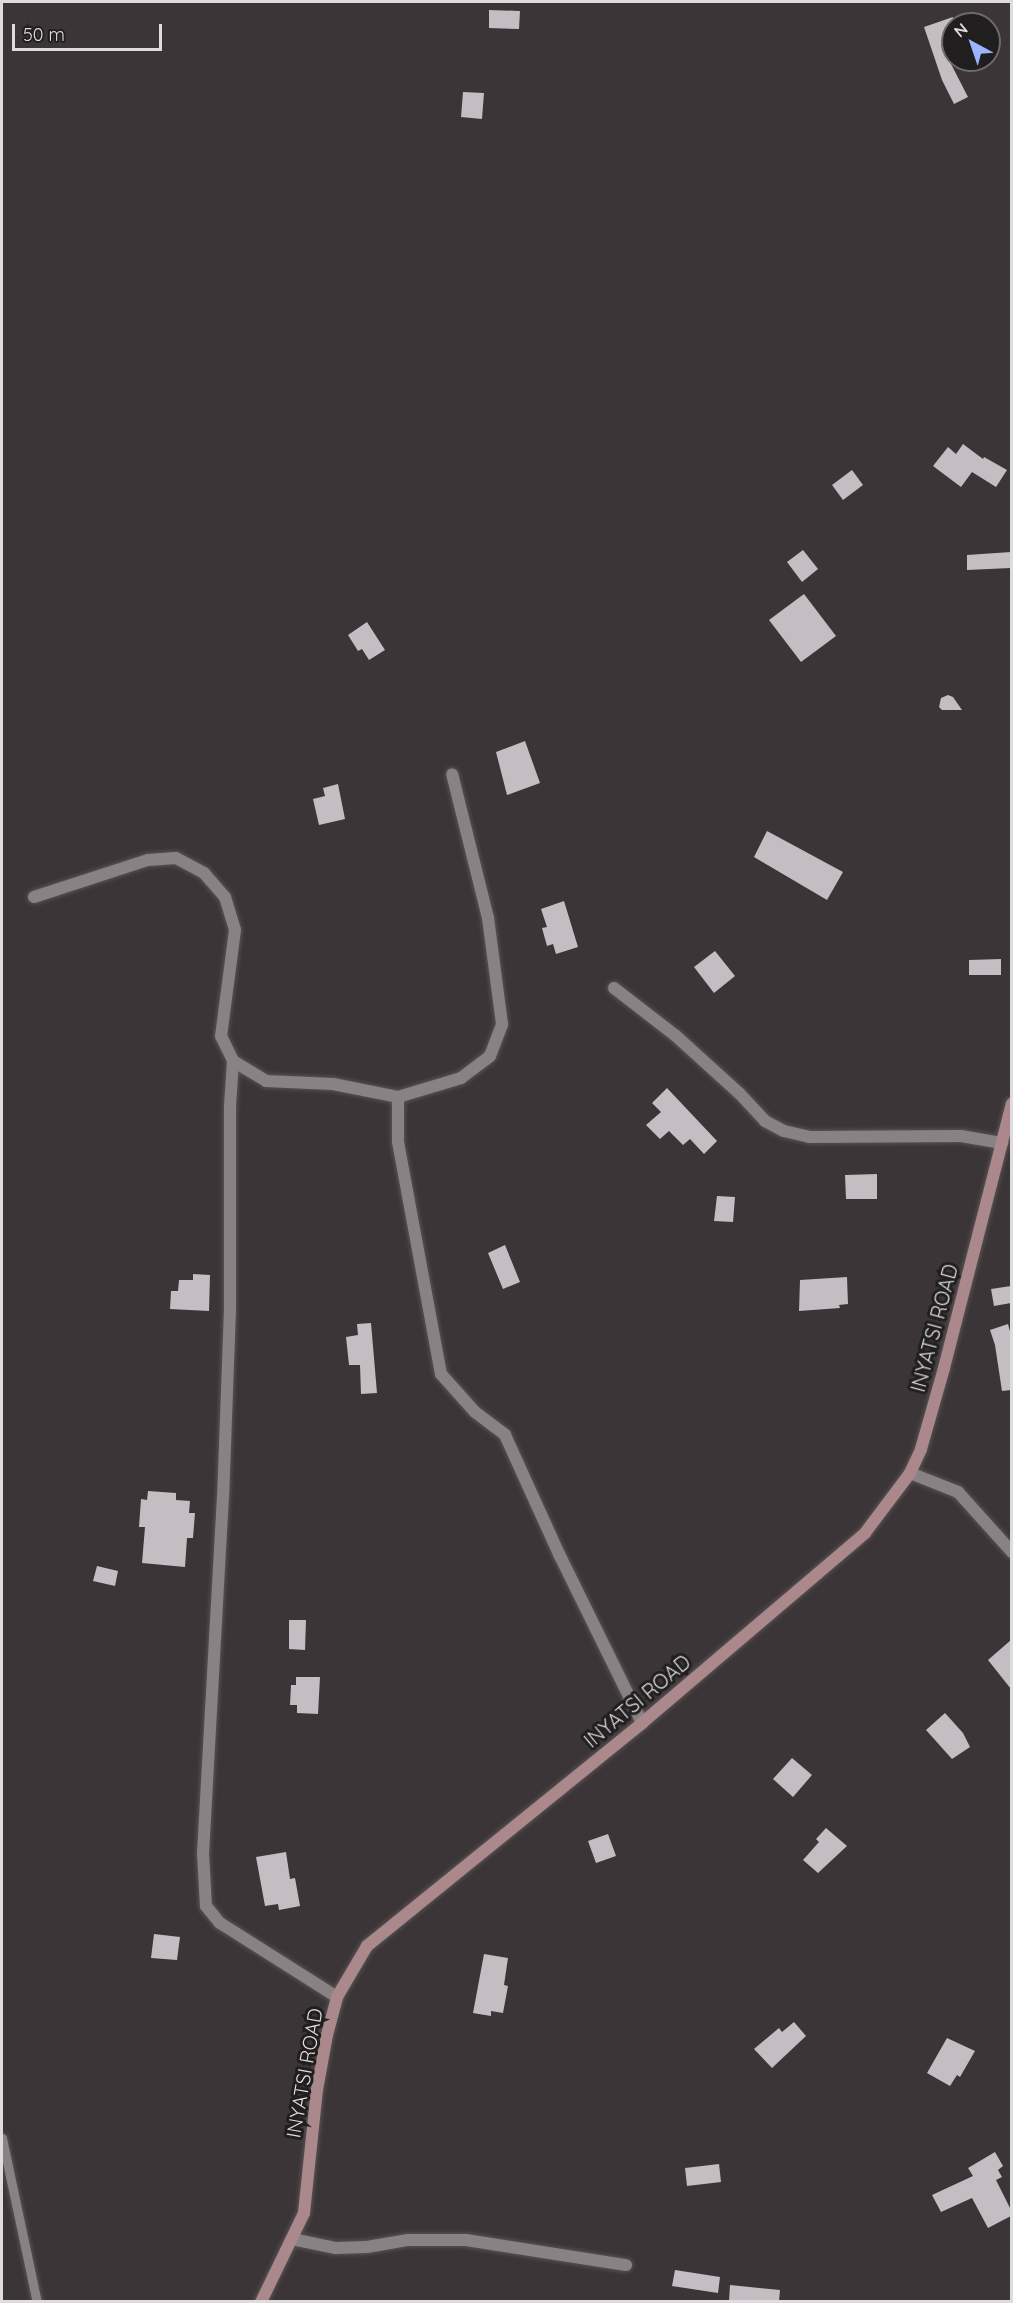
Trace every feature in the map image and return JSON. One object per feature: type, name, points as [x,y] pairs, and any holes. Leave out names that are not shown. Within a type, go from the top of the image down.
[{"type":"street","points":[[233,1061],[266,1082],[333,1084],[398,1097],[461,1078],[490,1056],[502,1024],[488,918],[452,774]]},
{"type":"street","points":[[34,897],[148,860],[176,858],[204,873],[225,897],[235,930],[221,1036],[233,1061],[230,1106],[230,1309],[224,1484],[203,1853],[206,1906],[220,1923],[337,1997]]},
{"type":"street","points":[[614,988],[676,1036],[740,1094],[765,1121],[784,1131],[810,1137],[961,1136],[1002,1143]]},
{"type":"street","points":[[398,1097],[398,1142],[441,1374],[475,1412],[505,1435],[560,1556],[642,1723]]},
{"type":"street","name":"INYATSI ROAD","points":[[261,2301],[304,2213],[316,2090],[337,1997],[367,1946],[642,1723],[865,1533],[910,1473],[921,1449],[944,1368],[1011,1104]]},
{"type":"street","points":[[910,1473],[958,1492],[1011,1552]]},
{"type":"street","points":[[292,2239],[336,2248],[367,2247],[408,2240],[466,2240],[626,2265]]},
{"type":"lane","points":[[2,2138],[37,2301]]},
{"type":"building","points":[[489,10],[520,11],[519,29],[489,28]]},
{"type":"building","points":[[941,21],[941,72],[955,72],[968,97],[954,104],[942,80],[924,27]]},
{"type":"building","points":[[463,92],[484,93],[482,119],[461,117]]},
{"type":"building","points":[[963,444],[983,459],[984,457],[1007,470],[996,487],[972,472],[961,487],[933,466],[948,447],[956,454]]},
{"type":"building","points":[[852,470],[863,485],[843,500],[832,485]]},
{"type":"building","points":[[803,550],[818,569],[802,582],[787,562]]},
{"type":"building","points":[[1011,552],[1011,568],[967,570],[967,555]]},
{"type":"building","points":[[804,594],[836,636],[801,662],[769,620]]},
{"type":"building","points":[[367,622],[385,650],[369,660],[362,649],[358,651],[348,635]]},
{"type":"building","points":[[948,695],[953,697],[962,710],[942,710],[939,707],[941,698]]},
{"type":"building","points":[[525,741],[540,783],[507,795],[496,752]]},
{"type":"building","points":[[338,784],[345,819],[319,825],[313,799],[325,796],[323,788]]},
{"type":"building","points":[[767,831],[843,872],[827,900],[754,857]]},
{"type":"building","points":[[564,901],[578,947],[556,954],[553,944],[547,946],[542,928],[547,927],[541,909]]},
{"type":"building","points":[[715,951],[735,976],[714,993],[694,967]]},
{"type":"building","points":[[1001,959],[1001,975],[969,975],[969,960]]},
{"type":"building","points":[[667,1088],[717,1141],[704,1154],[690,1139],[683,1145],[669,1131],[660,1139],[646,1125],[661,1112],[652,1103]]},
{"type":"building","points":[[877,1174],[877,1199],[846,1199],[845,1175]]},
{"type":"building","points":[[717,1196],[735,1197],[733,1222],[714,1221]]},
{"type":"building","points":[[505,1245],[520,1282],[503,1289],[488,1253]]},
{"type":"building","points":[[193,1274],[210,1275],[209,1311],[170,1309],[171,1291],[178,1291],[179,1280],[193,1280]]},
{"type":"building","points":[[847,1277],[848,1304],[839,1305],[840,1308],[799,1311],[800,1280]]},
{"type":"building","points":[[1011,1286],[1011,1303],[994,1306],[991,1289]]},
{"type":"building","points":[[371,1323],[377,1393],[361,1394],[360,1365],[349,1365],[346,1337],[358,1335],[357,1324]]},
{"type":"building","points":[[1008,1324],[1011,1335],[1011,1390],[1002,1391],[995,1345],[990,1330]]},
{"type":"building","points":[[148,1491],[176,1493],[176,1500],[190,1501],[189,1513],[195,1513],[193,1538],[187,1538],[185,1567],[142,1563],[145,1527],[139,1527],[141,1499],[147,1500]]},
{"type":"building","points":[[97,1566],[118,1571],[115,1586],[93,1581]]},
{"type":"building","points":[[289,1620],[306,1620],[305,1650],[289,1649]]},
{"type":"building","points":[[1011,1640],[1011,1689],[988,1660]]},
{"type":"building","points":[[296,1677],[320,1677],[318,1714],[297,1713],[297,1705],[290,1705],[291,1685],[296,1685]]},
{"type":"building","points":[[945,1713],[963,1733],[970,1747],[952,1759],[926,1730]]},
{"type":"building","points":[[792,1758],[812,1775],[793,1797],[773,1779]]},
{"type":"building","points":[[826,1828],[847,1846],[818,1873],[803,1860],[819,1842],[816,1839]]},
{"type":"building","points":[[608,1834],[616,1856],[596,1863],[588,1841]]},
{"type":"building","points":[[286,1852],[290,1879],[295,1878],[300,1906],[279,1910],[278,1904],[265,1906],[256,1857]]},
{"type":"building","points":[[154,1934],[180,1937],[177,1960],[151,1958]]},
{"type":"building","points":[[484,1954],[508,1958],[504,1985],[508,1986],[503,2013],[491,2011],[491,2016],[473,2013]]},
{"type":"building","points":[[794,2022],[806,2036],[772,2068],[754,2049],[779,2028],[782,2032]]},
{"type":"building","points":[[947,2038],[975,2051],[960,2077],[957,2075],[950,2086],[927,2073]]},
{"type":"building","points":[[995,2152],[1003,2166],[998,2170],[1002,2177],[996,2180],[1011,2210],[1011,2216],[988,2228],[972,2198],[941,2212],[932,2195],[973,2176],[968,2168]]},
{"type":"building","points":[[719,2164],[721,2182],[687,2186],[685,2168]]},
{"type":"building","points":[[675,2270],[720,2277],[718,2293],[672,2286]]},
{"type":"building","points":[[730,2285],[780,2290],[779,2301],[729,2301]]}]
